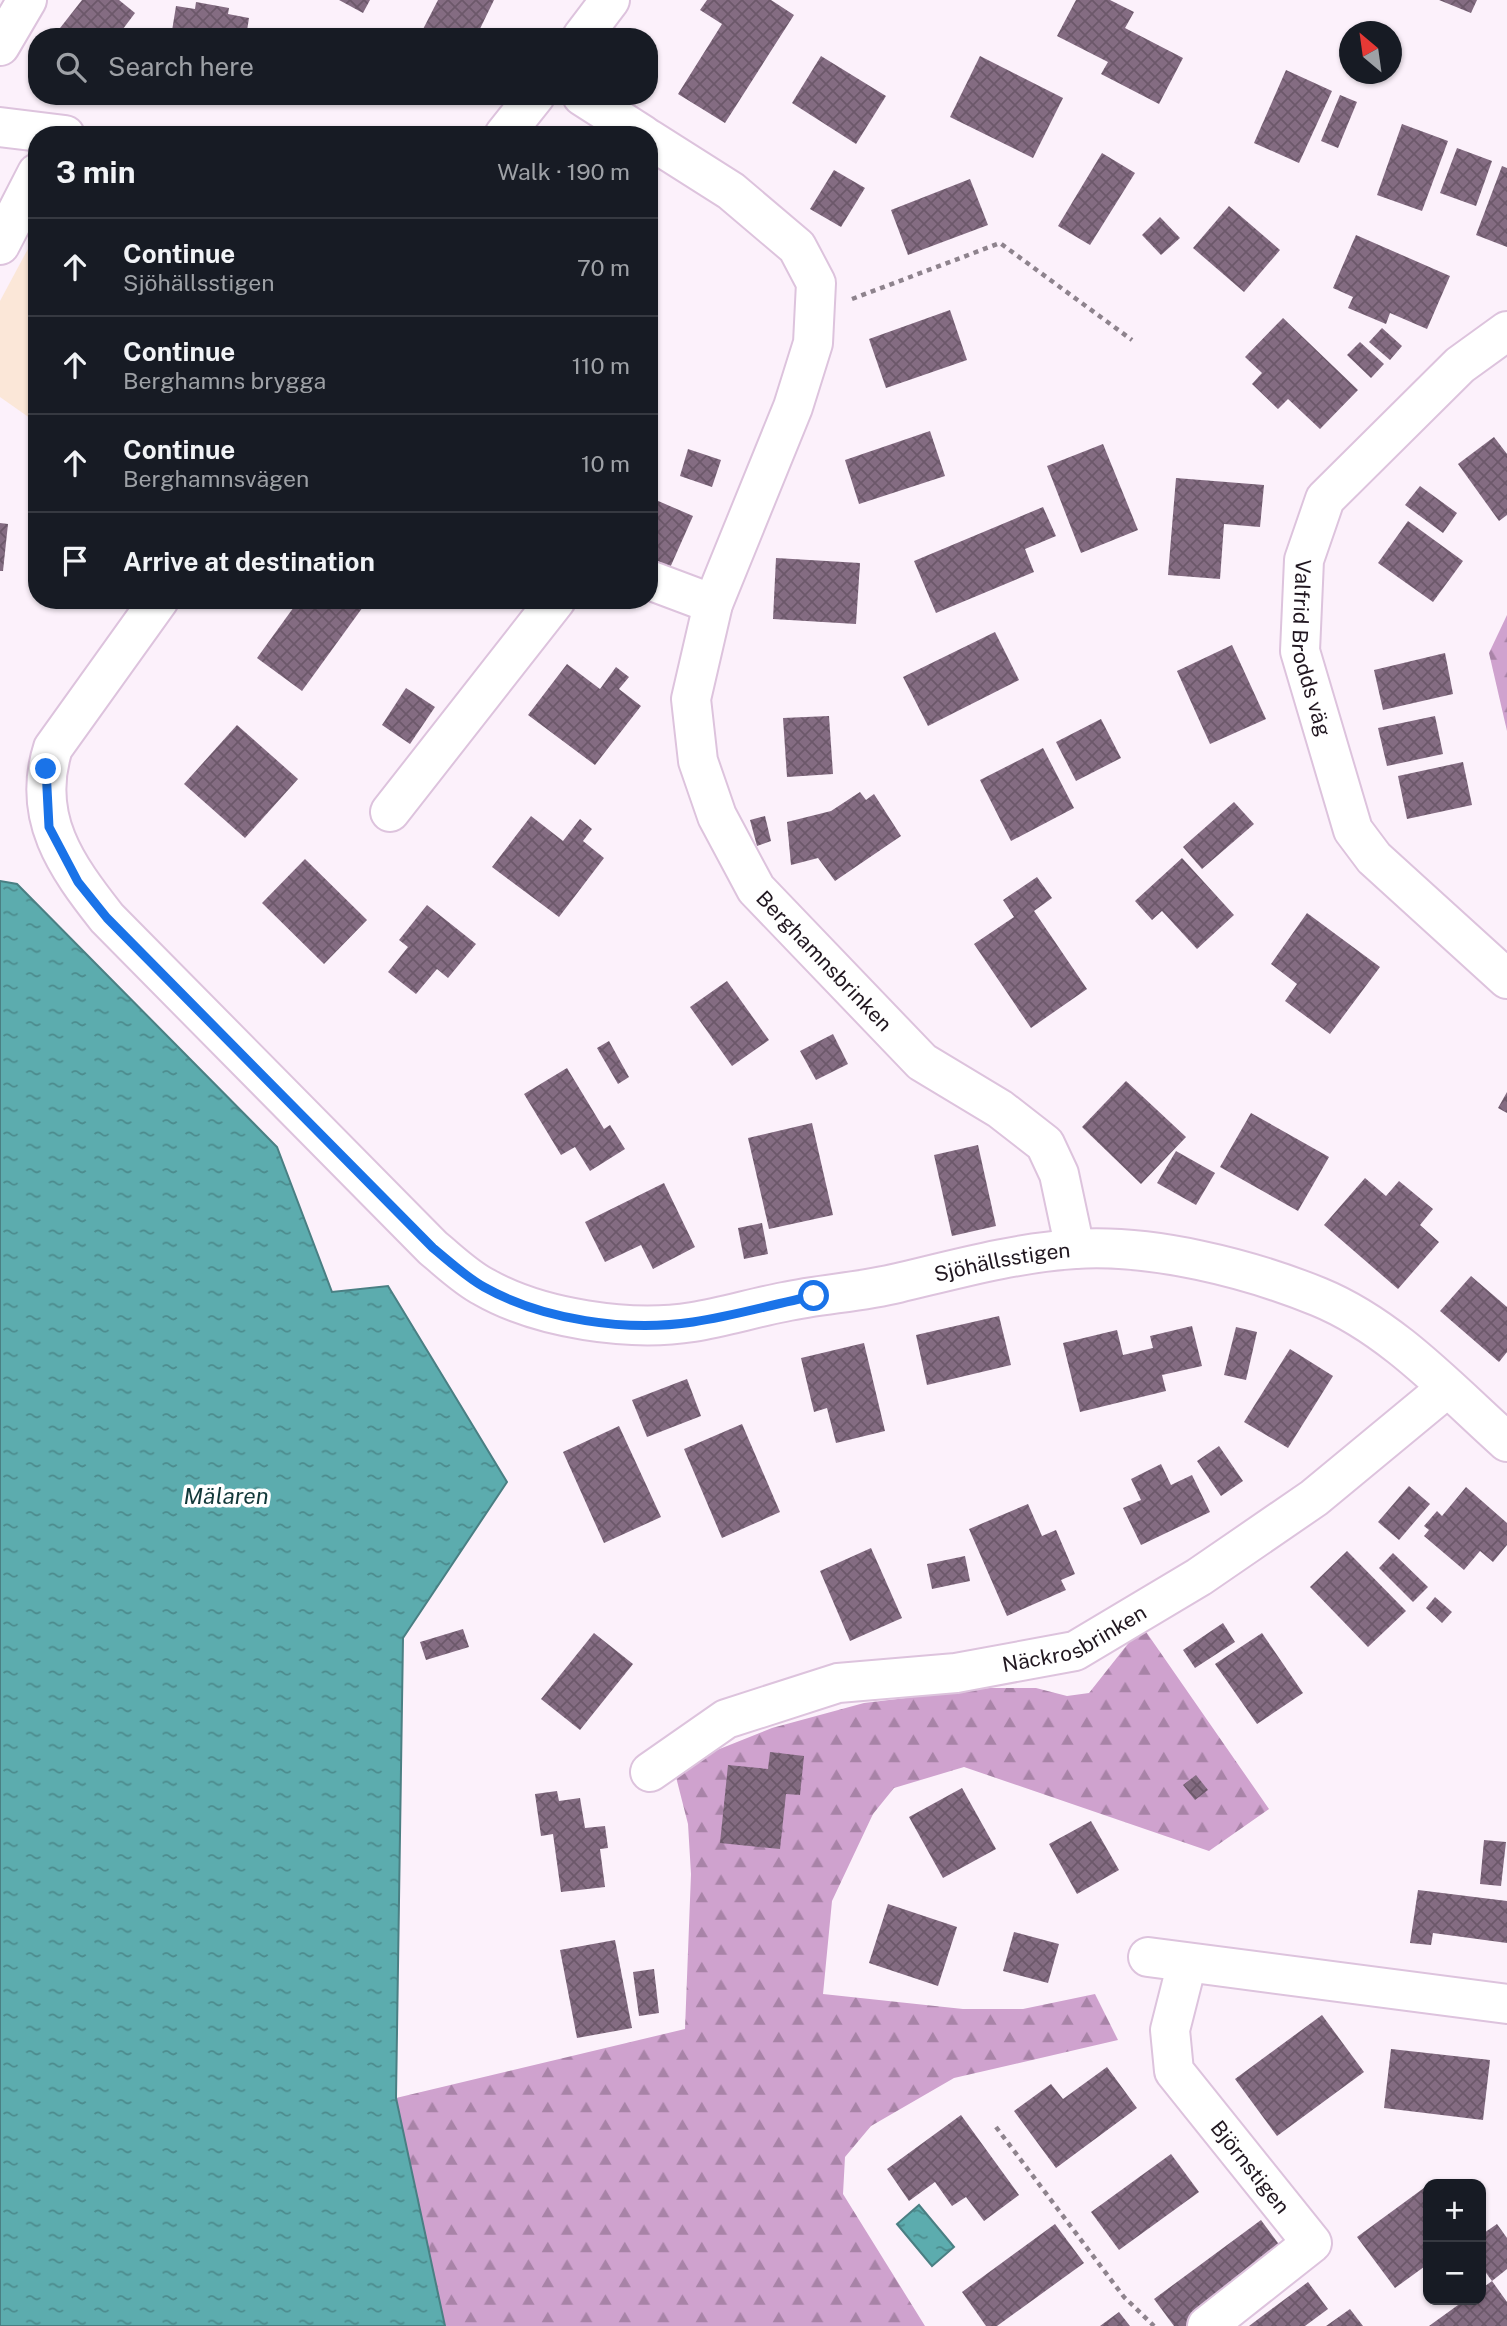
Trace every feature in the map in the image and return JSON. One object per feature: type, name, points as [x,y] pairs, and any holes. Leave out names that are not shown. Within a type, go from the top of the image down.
[{"type":"street","points":[[0,46],[27,0]]},
{"type":"street","points":[[589,28],[610,0]]},
{"type":"street","points":[[511,126],[528,105]]},
{"type":"street","points":[[596,105],[629,126]]},
{"type":"street","points":[[0,127],[28,130]]},
{"type":"street","name":"Berghamnsbrinken","points":[[658,145],[731,191],[797,247],[817,282],[813,343],[793,407],[713,604],[691,699],[698,761],[717,816],[756,889],[922,1062],[1000,1109],[1045,1144],[1059,1174],[1075,1249]]},
{"type":"street","points":[[0,244],[28,190]]},
{"type":"street","name":"Valfrid Brodds väg","points":[[1507,331],[1460,365],[1325,499],[1304,560],[1300,651],[1353,830],[1374,858],[1507,979]]},
{"type":"street","points":[[658,583],[713,604]]},
{"type":"street","name":"Sjöhällsstigen","points":[[153,609],[53,748],[46,769],[49,827],[78,882],[107,918],[433,1248],[481,1286],[574,1318],[655,1326],[693,1322],[814,1296],[896,1284],[1005,1257],[1075,1249],[1166,1256],[1224,1267],[1285,1284],[1322,1298],[1363,1321],[1447,1388],[1507,1442]]},
{"type":"street","points":[[390,811],[549,609]]},
{"type":"street","name":"Näckrosbrinken","points":[[650,1772],[726,1719],[838,1683],[956,1673],[1075,1651],[1199,1577],[1314,1498],[1447,1388]]},
{"type":"street","points":[[1148,1957],[1507,2004]]},
{"type":"street","name":"Björnstigen","points":[[1187,1963],[1170,2030],[1174,2071],[1312,2244],[1207,2326]]},
{"type":"path","points":[[815,312],[1000,243],[1132,340]]},
{"type":"path","points":[[996,2127],[1124,2297],[1154,2326]]},
{"type":"shaded area","points":[[28,249],[28,417],[0,397],[0,301]]},
{"type":"green space","points":[[1507,615],[1507,731],[1489,653]]},
{"type":"green space","points":[[1142,1626],[1269,1809],[1209,1851],[964,1767],[894,1788],[873,1814],[832,1901],[823,1994],[963,2009],[1023,2009],[1095,1994],[1118,2040],[954,2078],[871,2126],[845,2157],[843,2194],[925,2326],[445,2326],[396,2098],[685,2029],[691,1874],[688,1824],[676,1777],[702,1756],[772,1728],[864,1703],[989,1688],[1036,1688],[1067,1696],[1089,1693]]},
{"type":"water","name":"Mälaren","points":[[0,881],[17,884],[277,1147],[332,1292],[388,1286],[507,1482],[403,1638],[396,2098],[445,2326],[0,2326]]},
{"type":"water","points":[[919,2205],[954,2247],[932,2266],[897,2224]]},
{"type":"building","points":[[82,0],[119,0],[135,13],[124,28],[60,28]]},
{"type":"building","points":[[339,0],[370,0],[363,13]]},
{"type":"building","points":[[438,0],[494,0],[480,28],[424,28]]},
{"type":"building","points":[[707,0],[771,0],[794,15],[725,123],[678,94],[722,24],[700,10]]},
{"type":"building","points":[[1076,0],[1110,0],[1134,12],[1125,28],[1183,58],[1159,104],[1101,74],[1108,62],[1057,36]]},
{"type":"building","points":[[1439,0],[1477,0],[1471,13]]},
{"type":"building","points":[[196,2],[229,8],[228,14],[249,18],[247,28],[172,28],[176,6],[195,9]]},
{"type":"building","points":[[821,56],[886,96],[856,144],[792,103]]},
{"type":"building","points":[[980,56],[1063,98],[1033,158],[950,117]]},
{"type":"building","points":[[1286,70],[1332,91],[1299,163],[1254,143]]},
{"type":"building","points":[[1340,95],[1357,102],[1338,148],[1321,141]]},
{"type":"building","points":[[1402,124],[1448,141],[1422,211],[1377,195]]},
{"type":"building","points":[[1457,148],[1492,161],[1476,206],[1440,193]]},
{"type":"building","points":[[1102,153],[1135,173],[1090,245],[1058,226]]},
{"type":"building","points":[[1502,166],[1507,168],[1507,247],[1476,235]]},
{"type":"building","points":[[834,170],[865,188],[841,227],[810,209]]},
{"type":"building","points":[[970,179],[988,225],[908,255],[891,210]]},
{"type":"building","points":[[1229,206],[1280,250],[1244,292],[1193,248]]},
{"type":"building","points":[[1160,217],[1180,238],[1161,255],[1142,235]]},
{"type":"building","points":[[1356,235],[1450,276],[1427,329],[1390,313],[1386,324],[1348,308],[1353,297],[1333,288]]},
{"type":"building","points":[[950,310],[967,360],[886,388],[869,339]]},
{"type":"building","points":[[1283,318],[1358,390],[1320,429],[1288,399],[1278,409],[1252,384],[1262,373],[1245,357]]},
{"type":"building","points":[[1382,328],[1402,346],[1390,360],[1369,342]]},
{"type":"building","points":[[1360,342],[1384,364],[1371,378],[1347,355]]},
{"type":"building","points":[[930,431],[945,476],[859,504],[845,460]]},
{"type":"building","points":[[1494,437],[1507,454],[1507,515],[1499,521],[1458,464]]},
{"type":"building","points":[[1103,444],[1138,530],[1081,553],[1047,466]]},
{"type":"building","points":[[688,449],[721,460],[712,487],[680,476]]},
{"type":"building","points":[[1176,478],[1264,485],[1260,527],[1224,524],[1220,579],[1168,575]]},
{"type":"building","points":[[1420,486],[1457,513],[1443,533],[1405,505]]},
{"type":"building","points":[[658,501],[693,516],[669,570],[658,566]]},
{"type":"building","points":[[1043,507],[1056,536],[1025,549],[1034,572],[936,613],[914,561]]},
{"type":"building","points":[[1408,521],[1463,561],[1433,602],[1378,563]]},
{"type":"building","points":[[0,523],[8,524],[3,571],[0,571]]},
{"type":"building","points":[[776,558],[860,563],[856,624],[773,619]]},
{"type":"building","points":[[292,609],[361,609],[302,691],[257,658]]},
{"type":"building","points":[[995,632],[1019,680],[928,726],[903,677]]},
{"type":"building","points":[[1232,645],[1266,719],[1210,744],[1177,671]]},
{"type":"building","points":[[1445,653],[1453,694],[1383,710],[1374,670]]},
{"type":"building","points":[[567,664],[600,689],[616,667],[629,677],[619,689],[641,706],[595,765],[528,715]]},
{"type":"building","points":[[406,688],[435,707],[410,744],[382,725]]},
{"type":"building","points":[[829,716],[833,774],[787,777],[783,718]]},
{"type":"building","points":[[1435,716],[1443,754],[1387,766],[1378,728]]},
{"type":"building","points":[[1101,719],[1121,758],[1076,781],[1056,742]]},
{"type":"building","points":[[237,725],[298,779],[245,838],[184,784]]},
{"type":"building","points":[[1043,748],[1074,808],[1011,841],[980,780]]},
{"type":"building","points":[[1463,762],[1472,805],[1407,819],[1398,776]]},
{"type":"building","points":[[860,792],[866,800],[874,794],[901,836],[835,881],[818,858],[791,865],[787,822],[831,811]]},
{"type":"building","points":[[1234,802],[1254,824],[1202,869],[1183,847]]},
{"type":"building","points":[[531,816],[563,841],[580,819],[592,829],[583,841],[604,858],[559,917],[492,867]]},
{"type":"building","points":[[765,816],[771,841],[757,846],[750,820]]},
{"type":"building","points":[[1182,858],[1234,915],[1197,949],[1162,911],[1152,920],[1135,901]]},
{"type":"building","points":[[305,859],[367,920],[324,964],[262,903]]},
{"type":"building","points":[[1037,877],[1052,898],[1034,911],[1087,989],[1031,1028],[974,944],[1014,917],[1003,900]]},
{"type":"building","points":[[427,905],[476,944],[448,978],[437,969],[416,994],[388,972],[408,947],[399,940]]},
{"type":"building","points":[[1307,913],[1380,967],[1330,1034],[1285,1001],[1297,984],[1271,964]]},
{"type":"building","points":[[727,981],[769,1040],[732,1066],[690,1007]]},
{"type":"building","points":[[833,1034],[848,1064],[816,1080],[800,1051]]},
{"type":"building","points":[[609,1041],[629,1077],[618,1084],[597,1048]]},
{"type":"building","points":[[567,1068],[604,1129],[610,1125],[625,1149],[590,1171],[575,1147],[561,1155],[524,1094]]},
{"type":"building","points":[[1126,1081],[1186,1137],[1141,1184],[1082,1127]]},
{"type":"building","points":[[1507,1092],[1507,1113],[1498,1108]]},
{"type":"building","points":[[1251,1113],[1329,1157],[1298,1211],[1220,1167]]},
{"type":"building","points":[[812,1123],[833,1215],[769,1229],[748,1138]]},
{"type":"building","points":[[978,1145],[996,1226],[952,1236],[934,1155]]},
{"type":"building","points":[[1176,1151],[1215,1173],[1196,1205],[1157,1183]]},
{"type":"building","points":[[1365,1178],[1386,1196],[1399,1181],[1433,1209],[1420,1225],[1439,1242],[1398,1289],[1324,1225]]},
{"type":"building","points":[[664,1183],[695,1247],[653,1269],[641,1245],[605,1262],[585,1222]]},
{"type":"building","points":[[762,1223],[768,1254],[744,1259],[738,1228]]},
{"type":"building","points":[[1471,1276],[1507,1307],[1507,1352],[1499,1362],[1440,1311]]},
{"type":"building","points":[[999,1316],[1011,1365],[927,1385],[916,1335]]},
{"type":"building","points":[[1192,1326],[1202,1366],[1162,1375],[1166,1391],[1080,1412],[1063,1343],[1117,1330],[1123,1355],[1153,1348],[1150,1336]]},
{"type":"building","points":[[1236,1327],[1257,1332],[1246,1380],[1224,1375]]},
{"type":"building","points":[[864,1343],[885,1431],[836,1443],[827,1408],[814,1412],[801,1358]]},
{"type":"building","points":[[1290,1349],[1333,1376],[1288,1448],[1244,1422]]},
{"type":"building","points":[[687,1379],[701,1416],[647,1437],[632,1400]]},
{"type":"building","points":[[742,1424],[780,1512],[722,1538],[684,1449]]},
{"type":"building","points":[[619,1426],[661,1517],[604,1543],[563,1452]]},
{"type":"building","points":[[1219,1446],[1243,1481],[1221,1496],[1197,1461]]},
{"type":"building","points":[[1161,1464],[1171,1485],[1192,1475],[1210,1512],[1141,1545],[1123,1508],[1141,1500],[1131,1479]]},
{"type":"building","points":[[1409,1486],[1430,1504],[1399,1540],[1378,1522]]},
{"type":"building","points":[[1466,1487],[1507,1523],[1507,1545],[1493,1562],[1480,1551],[1464,1570],[1424,1536],[1429,1530],[1424,1526],[1437,1511],[1442,1516]]},
{"type":"building","points":[[1028,1504],[1042,1536],[1056,1530],[1075,1574],[1061,1580],[1066,1590],[1007,1616],[969,1529]]},
{"type":"building","points":[[871,1548],[902,1618],[850,1641],[820,1571]]},
{"type":"building","points":[[1347,1551],[1406,1611],[1368,1647],[1310,1587]]},
{"type":"building","points":[[1393,1553],[1428,1587],[1413,1602],[1379,1568]]},
{"type":"building","points":[[965,1556],[970,1581],[932,1589],[927,1564]]},
{"type":"building","points":[[1435,1597],[1452,1612],[1442,1623],[1426,1608]]},
{"type":"building","points":[[1223,1623],[1235,1642],[1195,1668],[1183,1650]]},
{"type":"building","points":[[463,1629],[469,1647],[426,1660],[420,1642]]},
{"type":"building","points":[[594,1633],[633,1664],[580,1730],[541,1699]]},
{"type":"building","points":[[1262,1633],[1303,1693],[1257,1724],[1215,1664]]},
{"type":"building","points":[[770,1752],[804,1756],[800,1795],[786,1794],[780,1849],[720,1843],[728,1765],[768,1769]]},
{"type":"building","points":[[1196,1775],[1208,1790],[1195,1800],[1183,1785]]},
{"type":"building","points":[[962,1788],[996,1849],[943,1878],[909,1817]]},
{"type":"building","points":[[557,1791],[559,1801],[580,1798],[585,1828],[605,1826],[608,1848],[600,1849],[605,1887],[561,1892],[553,1834],[541,1836],[535,1794]]},
{"type":"building","points":[[1091,1821],[1119,1870],[1077,1894],[1049,1844]]},
{"type":"building","points":[[1484,1840],[1506,1842],[1501,1886],[1480,1884]]},
{"type":"building","points":[[1418,1890],[1507,1901],[1507,1943],[1433,1933],[1431,1945],[1410,1943]]},
{"type":"building","points":[[888,1904],[957,1927],[938,1986],[869,1963]]},
{"type":"building","points":[[1014,1932],[1059,1944],[1048,1983],[1003,1971]]},
{"type":"building","points":[[615,1940],[632,2028],[577,2038],[560,1950]]},
{"type":"building","points":[[654,1969],[659,2013],[639,2016],[633,1972]]},
{"type":"building","points":[[1322,2015],[1364,2072],[1277,2136],[1235,2079]]},
{"type":"building","points":[[1391,2049],[1490,2060],[1483,2120],[1384,2108]]},
{"type":"building","points":[[1107,2067],[1137,2108],[1056,2168],[1014,2111],[1051,2084],[1063,2099]]},
{"type":"building","points":[[961,2115],[1019,2195],[984,2221],[966,2197],[952,2206],[935,2182],[909,2201],[887,2169]]},
{"type":"building","points":[[1171,2154],[1199,2192],[1119,2250],[1091,2212]]},
{"type":"building","points":[[1423,2189],[1423,2268],[1395,2288],[1357,2237]]},
{"type":"building","points":[[1261,2220],[1286,2254],[1186,2326],[1174,2326],[1154,2299]]},
{"type":"building","points":[[1055,2224],[1084,2263],[997,2326],[986,2326],[962,2292]]},
{"type":"building","points":[[1497,2224],[1507,2238],[1507,2269],[1492,2281],[1486,2273],[1486,2232]]},
{"type":"building","points":[[1492,2281],[1507,2302],[1507,2326],[1429,2326],[1458,2305],[1486,2305],[1486,2285]]},
{"type":"building","points":[[1308,2282],[1328,2309],[1305,2326],[1249,2326]]},
{"type":"building","points":[[1350,2309],[1363,2326],[1326,2326]]},
{"type":"building","points":[[1119,2312],[1130,2326],[1100,2326]]},
{"type":"route","points":[[46,769],[49,827],[78,882],[107,918],[433,1248],[481,1286],[505,1297],[574,1318],[655,1326],[693,1322],[814,1296]]}]
